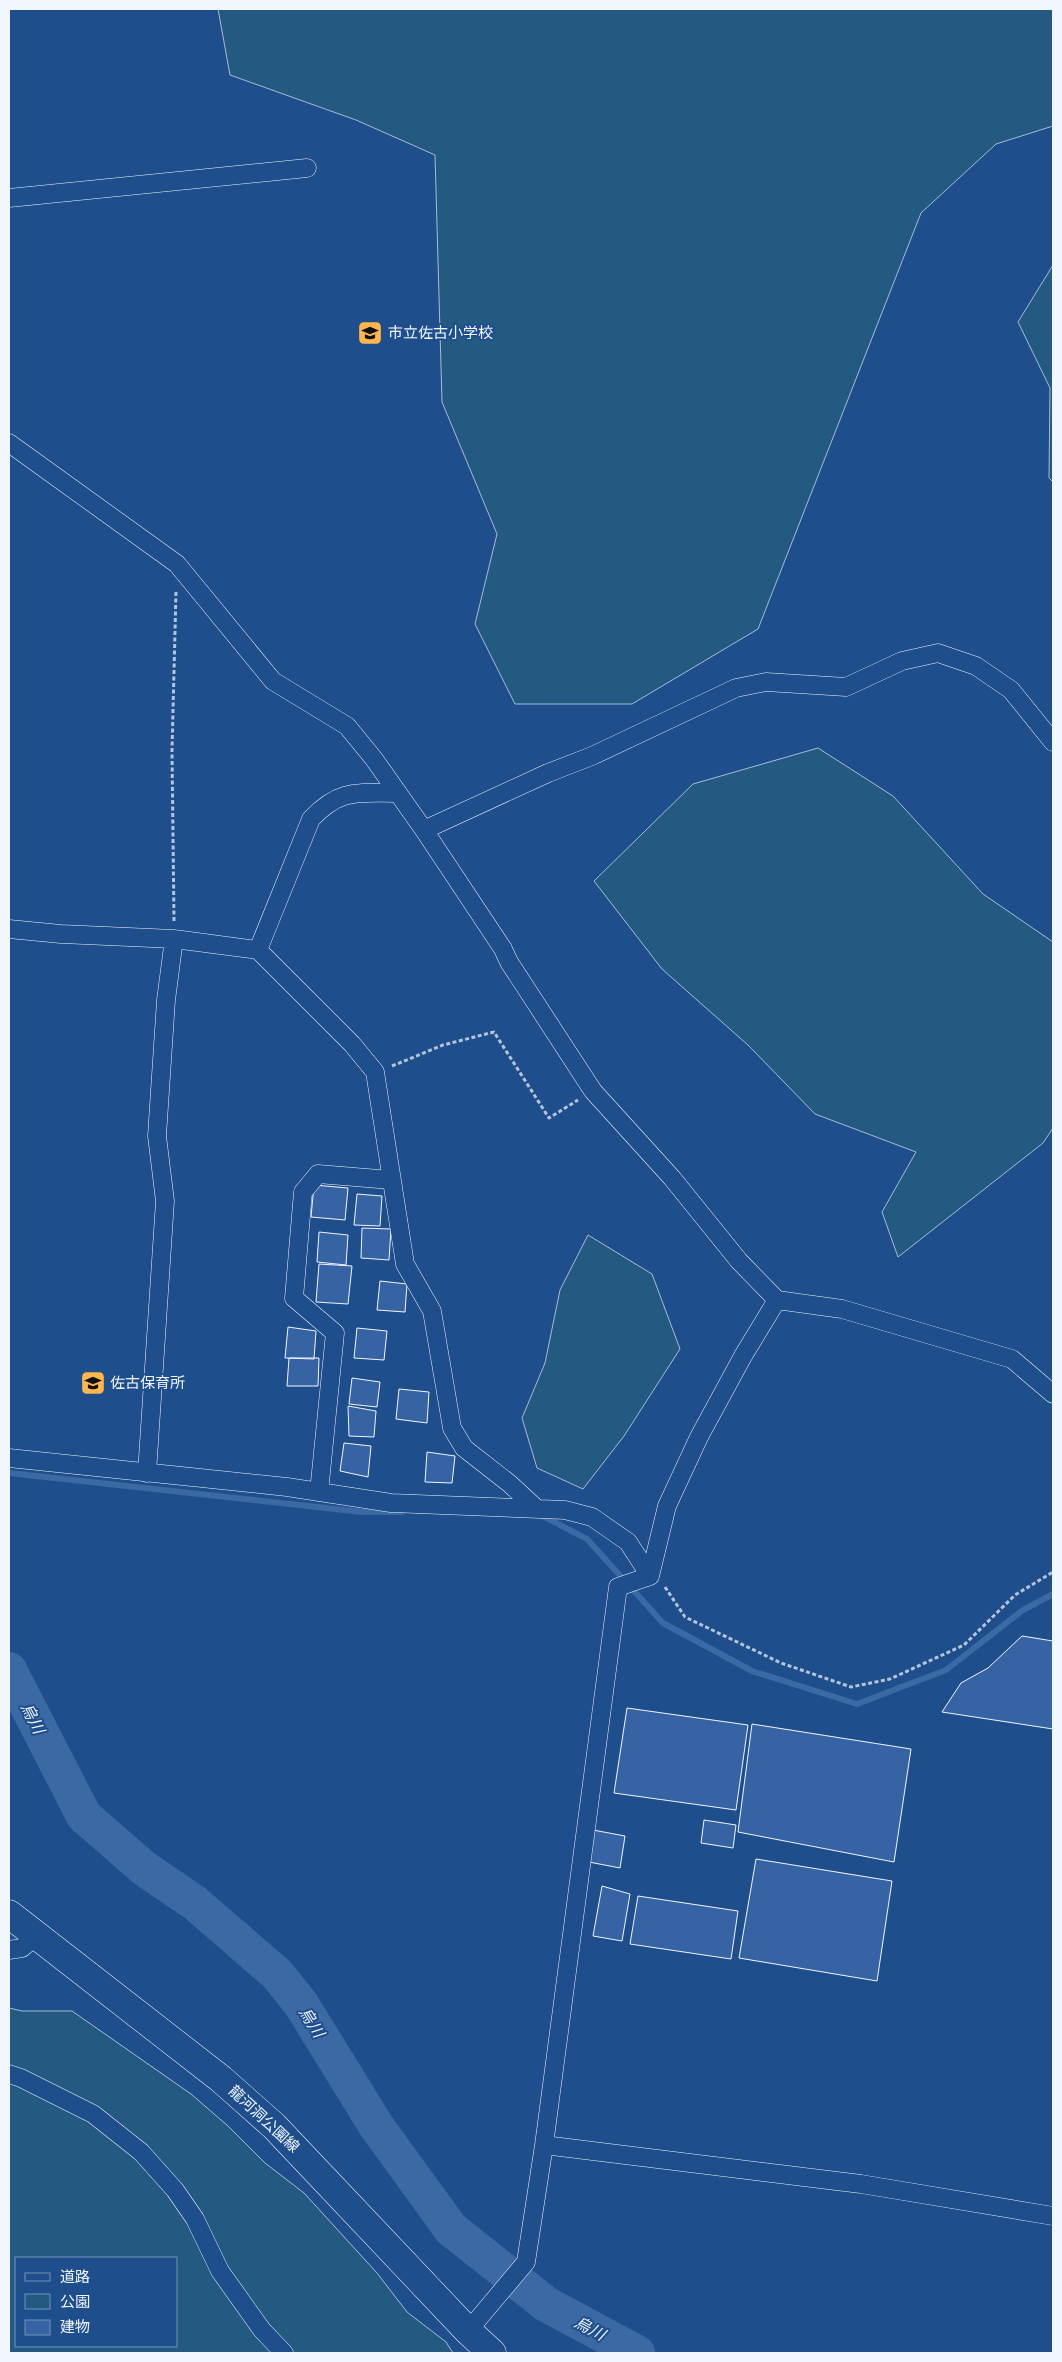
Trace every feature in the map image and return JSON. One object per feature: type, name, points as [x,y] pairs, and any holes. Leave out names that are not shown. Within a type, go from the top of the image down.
[{"type":"main road","name":"龍河洞公園線","points":[[9,1914],[220,2079],[274,2126],[468,2331],[492,2353]]},
{"type":"street","points":[[9,198],[307,168]]},
{"type":"street","points":[[9,443],[177,564],[273,681],[347,726],[424,830],[503,949],[509,962],[593,1091],[672,1178],[739,1260],[777,1300],[842,1309],[1012,1360],[1053,1394]]},
{"type":"street","points":[[424,830],[548,773],[592,756],[736,688],[766,682],[846,688],[902,662],[938,653],[976,666],[1011,690],[1053,742]]},
{"type":"street","points":[[258,950],[310,819],[325,803],[351,792],[398,793]]},
{"type":"street","points":[[9,929],[62,934],[174,938],[258,950],[352,1044],[375,1072],[406,1264],[432,1311],[452,1428],[464,1448],[510,1484],[536,1508]]},
{"type":"street","points":[[147,1473],[164,1201],[157,1136],[166,1000],[174,938]]},
{"type":"street","points":[[319,1492],[335,1334],[294,1298],[303,1192],[318,1174],[391,1180]]},
{"type":"street","points":[[652,1573],[667,1506],[712,1413],[743,1356],[777,1300]]},
{"type":"street","points":[[9,1458],[319,1492],[392,1503],[565,1510],[592,1517],[628,1542],[652,1573]]},
{"type":"street","points":[[468,2331],[526,2262],[544,2145],[618,1587],[652,1573]]},
{"type":"street","points":[[9,1950],[22,1948],[38,1935]]},
{"type":"street","points":[[9,2074],[21,2078],[93,2114],[141,2152],[175,2190],[195,2219],[220,2271],[262,2330],[284,2353]]},
{"type":"street","points":[[544,2145],[861,2184],[1053,2216]]},
{"type":"path","points":[[174,938],[172,751],[177,564]]},
{"type":"path","points":[[375,1072],[443,1045],[494,1032],[549,1118],[593,1091]]},
{"type":"path","points":[[652,1573],[685,1617],[781,1663],[851,1686],[890,1679],[964,1645],[1015,1595],[1053,1572]]},
{"type":"green space","points":[[218,9],[1053,9],[1053,126],[996,144],[921,213],[758,629],[632,704],[515,704],[475,624],[497,534],[442,402],[435,155],[356,120],[230,75]]},
{"type":"green space","points":[[1053,265],[1053,482],[1049,478],[1050,388],[1018,322]]},
{"type":"green space","points":[[818,748],[893,796],[983,894],[1053,942],[1053,1128],[1043,1143],[898,1257],[882,1212],[916,1152],[815,1114],[749,1046],[662,969],[594,881],[693,784]]},
{"type":"green space","points":[[588,1235],[652,1274],[680,1349],[624,1436],[583,1489],[537,1468],[522,1418],[545,1363],[560,1290]]},
{"type":"green space","points":[[9,2008],[22,2011],[72,2011],[191,2094],[228,2126],[265,2163],[304,2193],[377,2273],[407,2312],[446,2342],[453,2353],[9,2353]]},
{"type":"building","points":[[314,1185],[348,1188],[345,1220],[311,1217]]},
{"type":"building","points":[[357,1194],[382,1196],[380,1226],[354,1225]]},
{"type":"building","points":[[362,1228],[391,1229],[389,1260],[361,1258]]},
{"type":"building","points":[[319,1232],[348,1235],[346,1265],[317,1262]]},
{"type":"building","points":[[319,1264],[352,1266],[348,1304],[316,1302]]},
{"type":"building","points":[[380,1281],[407,1284],[405,1312],[377,1310]]},
{"type":"building","points":[[288,1327],[316,1331],[314,1359],[285,1358]]},
{"type":"building","points":[[357,1328],[387,1331],[384,1360],[354,1358]]},
{"type":"building","points":[[289,1358],[319,1358],[318,1386],[287,1386]]},
{"type":"building","points":[[352,1378],[380,1382],[377,1407],[349,1404]]},
{"type":"building","points":[[399,1389],[429,1392],[427,1423],[396,1419]]},
{"type":"building","points":[[348,1406],[376,1411],[374,1437],[349,1436]]},
{"type":"building","points":[[344,1443],[371,1446],[368,1477],[340,1471]]},
{"type":"building","points":[[427,1452],[455,1456],[452,1483],[425,1482]]},
{"type":"building","points":[[1022,1636],[1053,1641],[1053,1729],[942,1712],[961,1683],[988,1668]]},
{"type":"building","points":[[627,1708],[748,1725],[736,1810],[614,1793]]},
{"type":"building","points":[[752,1724],[911,1749],[894,1862],[738,1832]]},
{"type":"building","points":[[704,1820],[736,1825],[733,1848],[701,1843]]},
{"type":"building","points":[[593,1830],[625,1836],[620,1868],[589,1862]]},
{"type":"building","points":[[756,1859],[892,1881],[877,1981],[739,1958]]},
{"type":"building","points":[[602,1886],[630,1894],[622,1941],[593,1936]]},
{"type":"building","points":[[638,1896],[738,1911],[731,1959],[630,1944]]},
{"type":"waterway","points":[[9,1473],[362,1512],[402,1512]]},
{"type":"waterway","points":[[541,1515],[587,1539],[663,1623],[752,1671],[857,1704],[946,1670],[1023,1610],[1053,1594]]},
{"type":"waterway","name":"烏川","points":[[9,1670],[84,1816],[145,1869],[195,1903],[277,1974],[301,2004],[377,2127],[451,2229],[546,2304],[637,2353]]},
{"type":"place","name":"市立佐古小学校","points":[[370,333]]},
{"type":"place","name":"佐古保育所","points":[[93,1383]]}]
